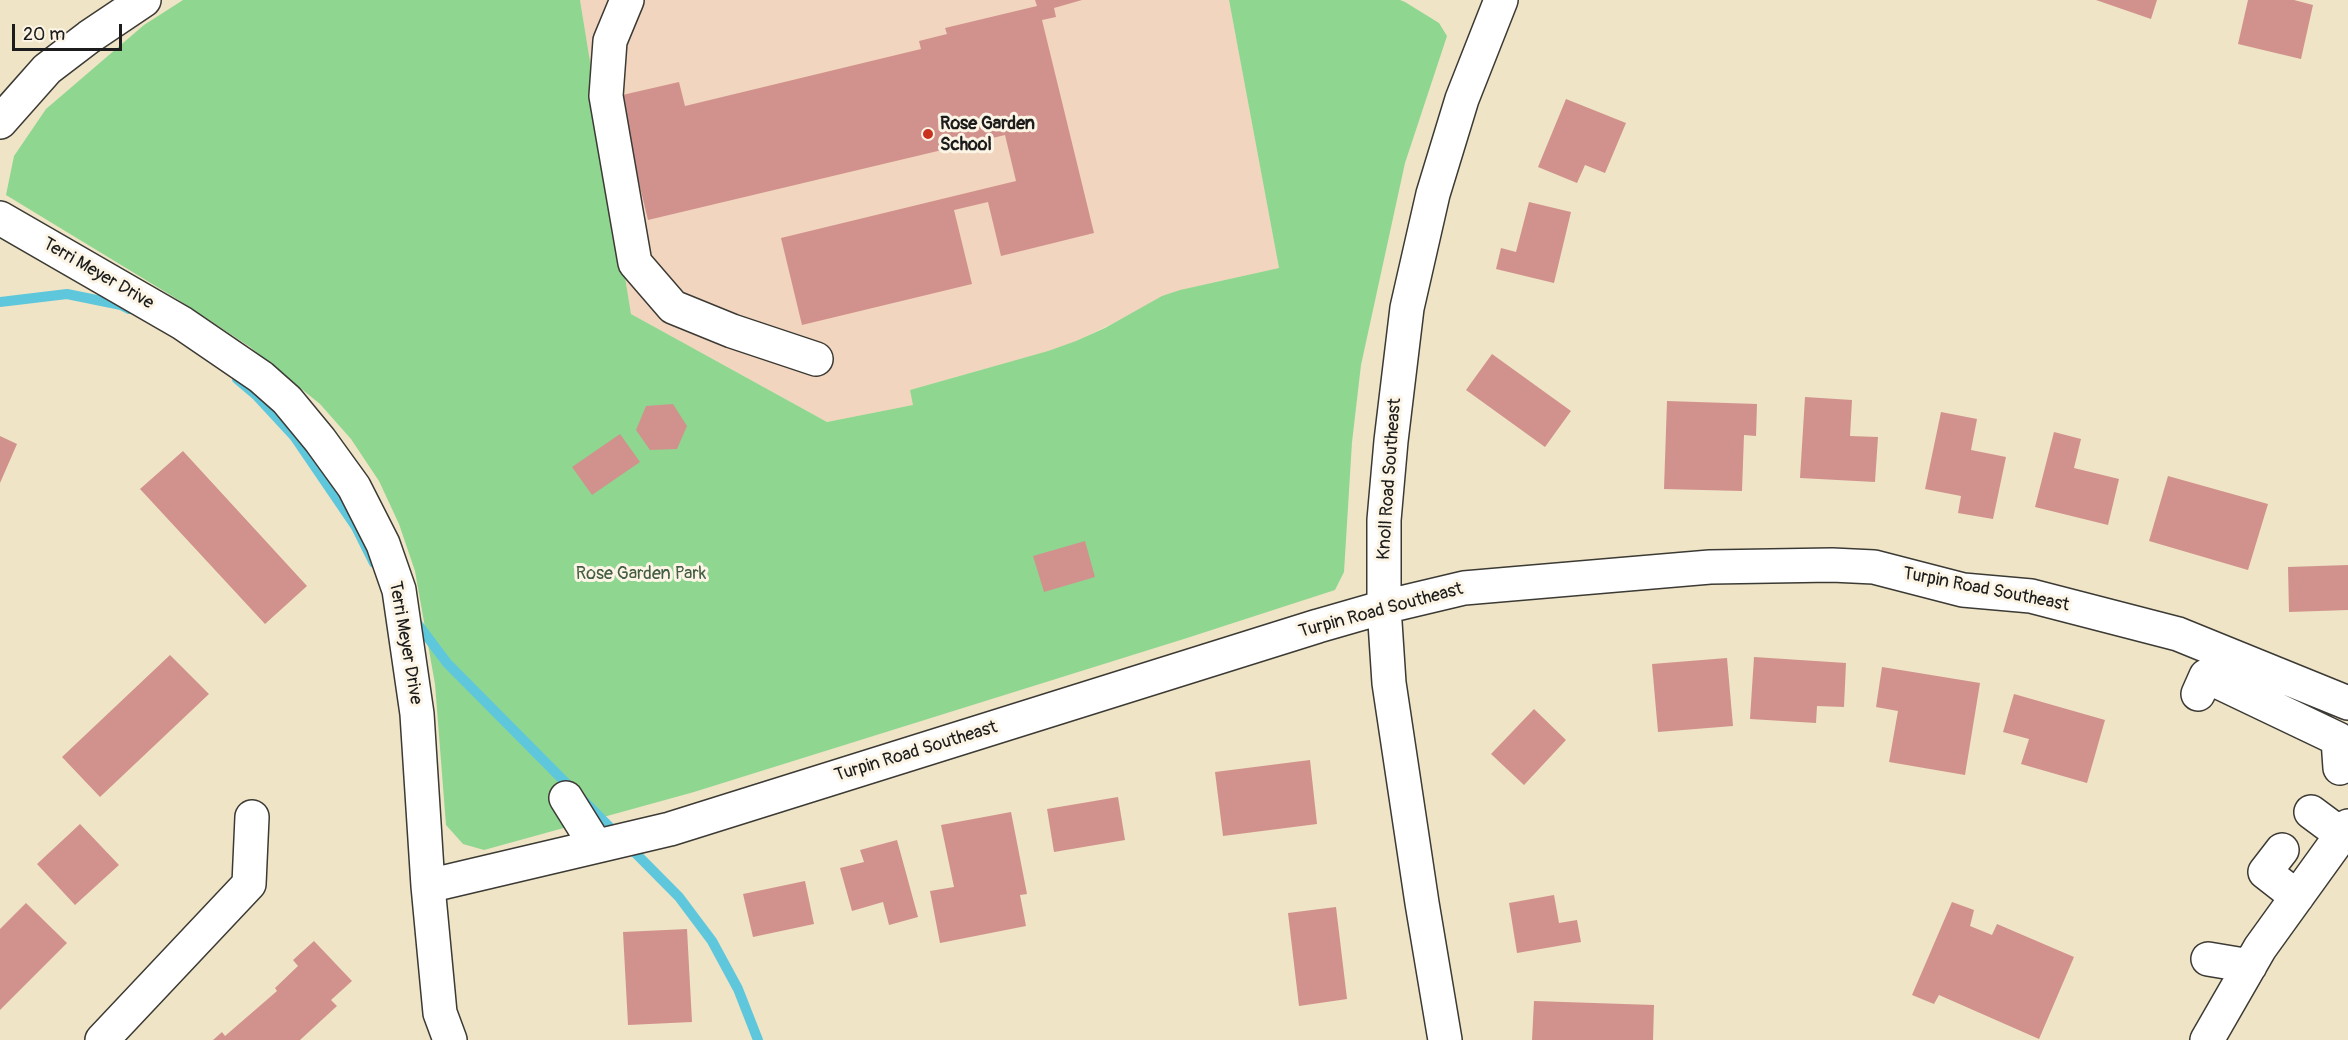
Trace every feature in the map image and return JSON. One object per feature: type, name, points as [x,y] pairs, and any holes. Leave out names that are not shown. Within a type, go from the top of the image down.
[{"type":"street","points":[[0,122],[47,69],[144,0]]},
{"type":"street","points":[[627,0],[610,41],[606,96],[635,263],[673,307],[732,331],[816,359]]},
{"type":"street","name":"Knoll Road Southeast","points":[[1445,1040],[1389,683],[1384,607],[1383,520],[1407,308],[1432,194],[1495,2]]},
{"type":"street","name":"Terri Meyer Drive","points":[[0,218],[182,323],[261,377],[287,400],[354,487],[383,544],[399,590],[417,714],[428,886],[440,1013],[450,1040]]},
{"type":"street","name":"Turpin Road Southeast","points":[[428,886],[670,829],[1384,607],[1464,588],[1710,567],[1832,565],[1874,567],[1963,590],[2031,596],[2178,634],[2348,703]]},
{"type":"street","points":[[2198,694],[2206,676],[2338,739],[2340,768]]},
{"type":"street","points":[[566,798],[596,846]]},
{"type":"street","points":[[2207,1040],[2260,948],[2345,831],[2311,812]]},
{"type":"street","points":[[102,1040],[108,1031],[249,884],[252,817]]},
{"type":"street","points":[[2273,861],[2297,897]]},
{"type":"street","points":[[2208,959],[2250,966]]},
{"type":"shaded area","name":"Rose Garden School","points":[[580,0],[1229,0],[1279,268],[1180,290],[1076,341],[910,390],[914,405],[827,422],[631,314]]},
{"type":"green space","name":"Rose Garden Park","points":[[183,0],[580,0],[631,314],[827,422],[913,405],[910,390],[1076,341],[1105,328],[1162,296],[1180,290],[1279,268],[1229,0],[1400,0],[1405,2],[1439,23],[1447,36],[1405,163],[1361,365],[1352,442],[1344,572],[1335,590],[694,792],[484,850],[463,844],[446,825],[435,684],[415,571],[399,524],[379,481],[351,439],[320,404],[250,347],[177,299],[6,195],[14,156],[46,109],[144,25]]},
{"type":"building","points":[[1035,0],[1082,0],[1054,8],[1056,17],[1042,20],[1094,233],[1001,256],[988,202],[954,210],[972,284],[802,325],[781,238],[1016,181],[1005,135],[648,220],[618,96],[679,82],[685,106],[921,49],[919,41],[947,34],[945,28],[1037,6]]},
{"type":"building","points":[[2096,0],[2157,0],[2151,19]]},
{"type":"building","points":[[2248,0],[2294,0],[2313,5],[2301,59],[2238,44]]},
{"type":"building","points":[[1566,99],[1626,123],[1605,173],[1585,165],[1577,183],[1538,167]]},
{"type":"building","points":[[1529,202],[1571,212],[1554,283],[1496,269],[1501,248],[1516,252]]},
{"type":"building","points":[[1492,354],[1571,411],[1545,447],[1466,390]]},
{"type":"building","points":[[1805,397],[1852,400],[1850,436],[1878,437],[1875,482],[1800,478]]},
{"type":"building","points":[[1667,401],[1757,404],[1756,436],[1744,435],[1742,491],[1664,489]]},
{"type":"building","points":[[673,404],[687,426],[677,449],[650,450],[636,430],[646,406]]},
{"type":"building","points":[[1941,412],[1977,419],[1971,450],[2006,457],[1993,519],[1958,513],[1961,496],[1925,489]]},
{"type":"building","points":[[2054,432],[2081,439],[2074,468],[2119,479],[2108,525],[2035,507]]},
{"type":"building","points":[[620,434],[640,462],[592,495],[572,467]]},
{"type":"building","points":[[0,436],[17,444],[0,483]]},
{"type":"building","points":[[183,451],[307,586],[265,624],[140,489]]},
{"type":"building","points":[[2168,476],[2268,504],[2248,570],[2149,541]]},
{"type":"building","points":[[1085,541],[1095,577],[1044,592],[1033,556]]},
{"type":"building","points":[[2348,565],[2348,610],[2289,612],[2288,567]]},
{"type":"building","points":[[170,655],[209,694],[100,797],[62,757]]},
{"type":"building","points":[[1754,657],[1846,663],[1844,707],[1817,706],[1816,723],[1750,719]]},
{"type":"building","points":[[1727,658],[1733,726],[1658,732],[1652,664]]},
{"type":"building","points":[[1882,667],[1980,683],[1965,775],[1889,762],[1898,711],[1876,707]]},
{"type":"building","points":[[2014,694],[2105,720],[2087,783],[2021,764],[2029,739],[2003,732]]},
{"type":"building","points":[[1534,709],[1566,740],[1524,785],[1491,754]]},
{"type":"building","points":[[1310,760],[1317,824],[1223,836],[1215,772]]},
{"type":"building","points":[[1118,797],[1125,840],[1054,852],[1047,809]]},
{"type":"building","points":[[1011,812],[1027,894],[1020,895],[1026,926],[940,943],[930,891],[954,887],[941,825]]},
{"type":"building","points":[[80,824],[119,865],[75,905],[37,864]]},
{"type":"building","points":[[897,840],[918,917],[889,925],[883,902],[852,911],[840,868],[864,862],[860,850]]},
{"type":"building","points":[[805,881],[814,924],[753,937],[743,894]]},
{"type":"building","points":[[1554,895],[1559,923],[1577,920],[1581,942],[1517,953],[1509,903]]},
{"type":"building","points":[[1952,902],[1974,910],[1970,926],[1992,935],[1997,924],[2074,957],[2039,1039],[1939,995],[1934,1004],[1912,995]]},
{"type":"building","points":[[26,903],[67,943],[0,1010],[0,929]]},
{"type":"building","points":[[1336,907],[1347,999],[1299,1006],[1288,913]]},
{"type":"building","points":[[687,929],[692,1022],[628,1025],[623,932]]},
{"type":"building","points":[[314,941],[352,981],[331,1000],[337,1006],[300,1040],[213,1040],[222,1032],[225,1036],[277,991],[275,988],[298,966],[293,960]]},
{"type":"building","points":[[1534,1001],[1654,1005],[1653,1040],[1532,1040]]},
{"type":"waterway","points":[[0,302],[67,294],[121,305],[129,309]]},
{"type":"waterway","points":[[237,379],[257,396],[294,436],[356,527],[374,563]]},
{"type":"waterway","points":[[414,619],[447,663],[679,897],[712,941],[738,989],[758,1040]]},
{"type":"place","name":"Rose Garden School","points":[[928,134]]}]
